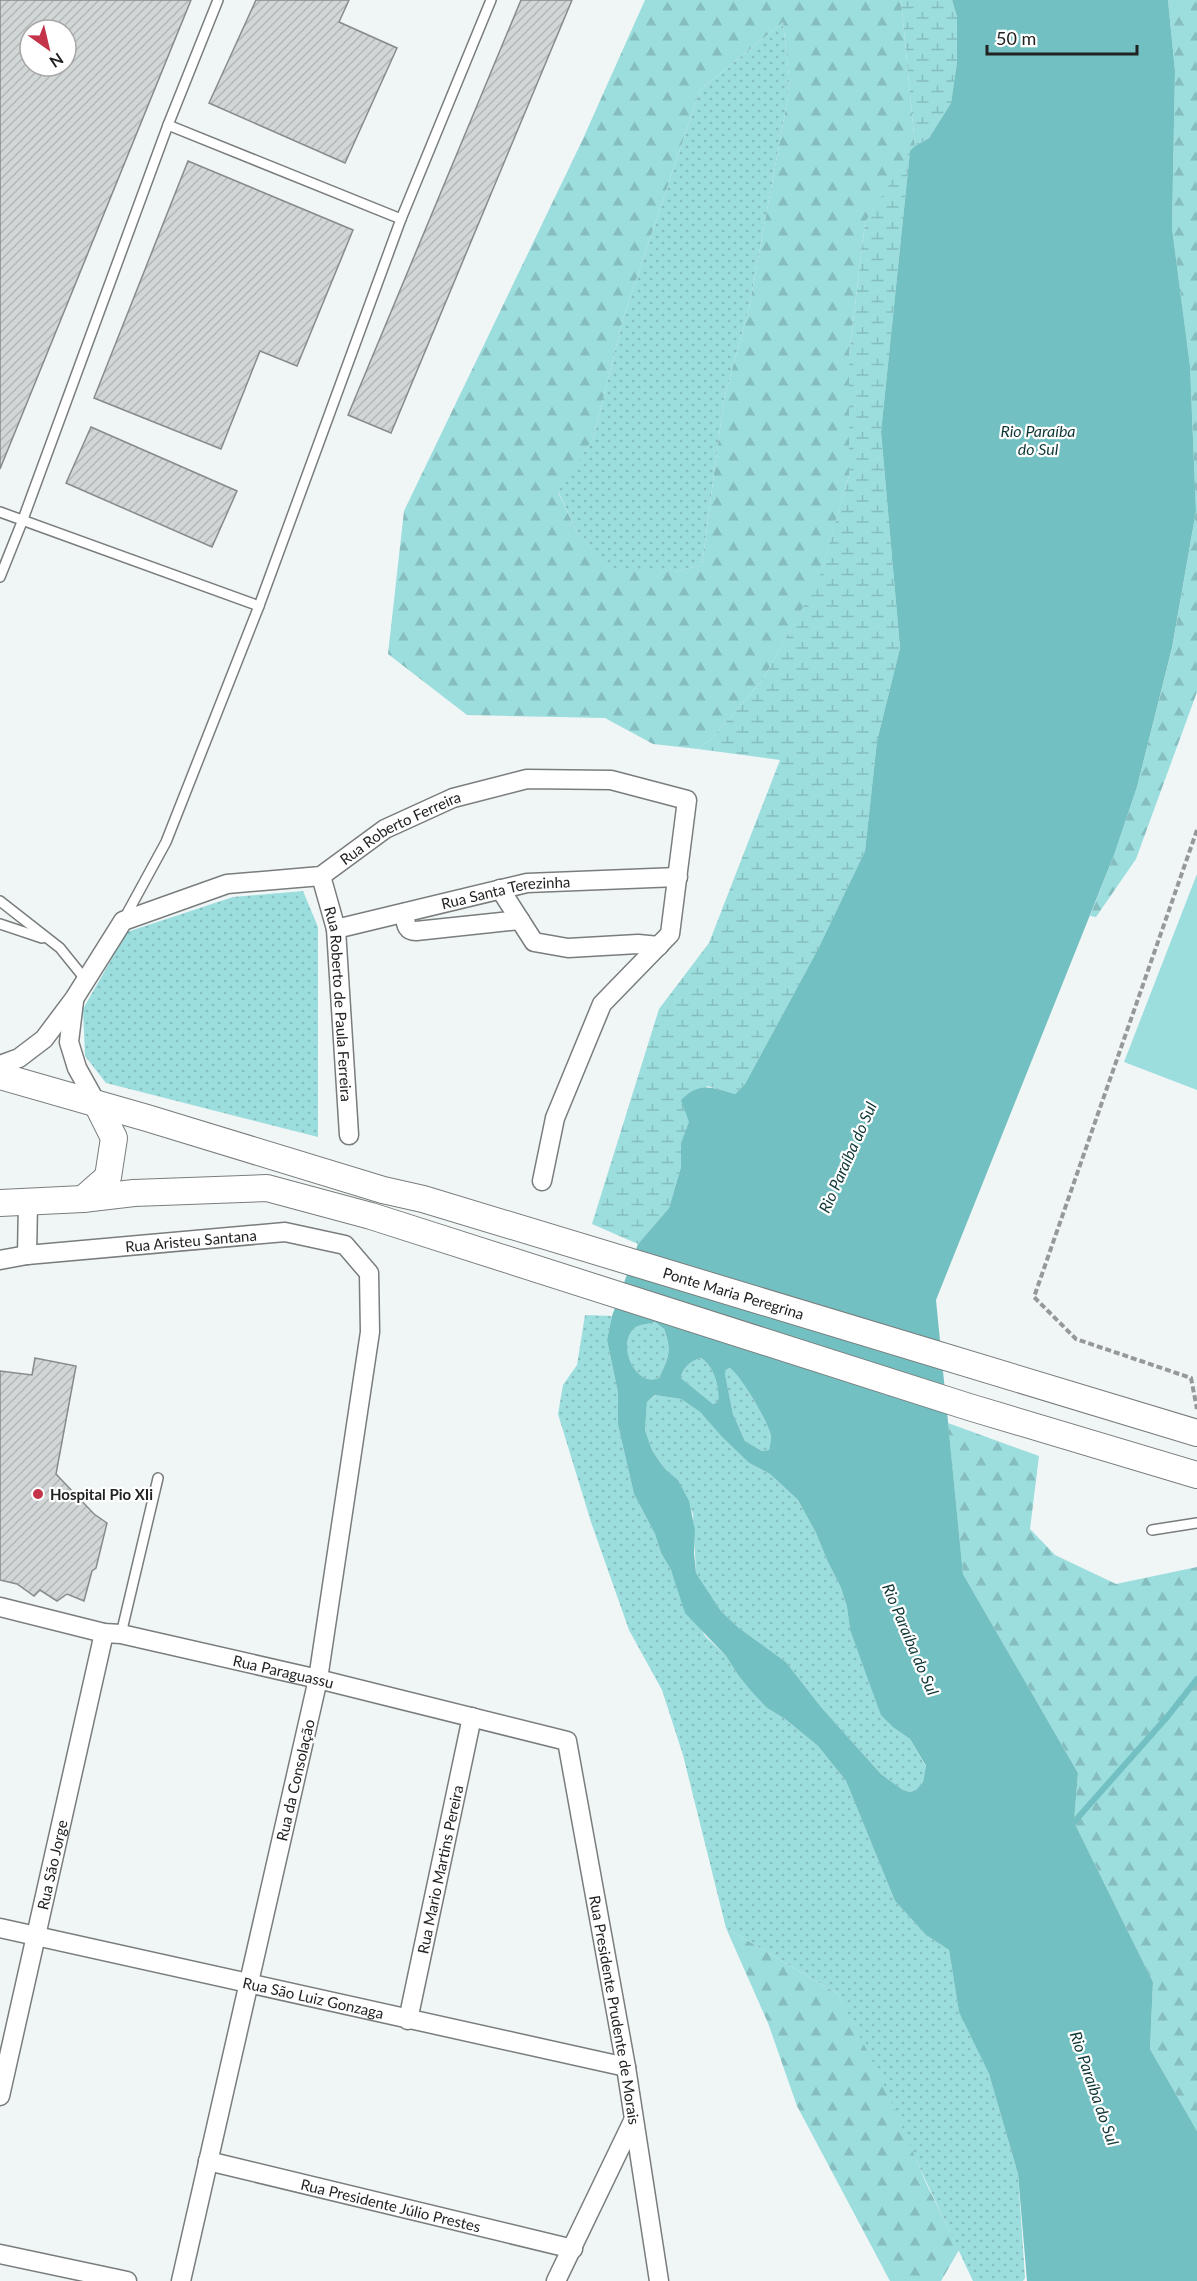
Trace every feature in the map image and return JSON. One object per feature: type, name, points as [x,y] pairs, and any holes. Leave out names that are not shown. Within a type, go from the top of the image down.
[{"type":"main road","name":"Ponte Maria Peregrina","points":[[0,1076],[383,1190],[423,1198],[1197,1433]]},
{"type":"main road","points":[[83,1199],[108,1177],[114,1138],[98,1104]]},
{"type":"main road","points":[[0,1203],[83,1199],[134,1193],[267,1188],[371,1216],[969,1407],[1197,1475]]},
{"type":"street","name":"Rua Roberto Ferreira","points":[[321,876],[385,829],[453,798],[527,779],[611,780],[687,800],[678,877]]},
{"type":"street","points":[[0,1065],[19,1058],[44,1039],[74,999],[123,921],[227,884],[321,876]]},
{"type":"street","name":"Rua Roberto de Paula Ferreira","points":[[321,876],[336,929],[350,1135]]},
{"type":"street","points":[[542,1181],[555,1118],[602,1004],[670,934],[678,877]]},
{"type":"street","name":"Rua Santa Terezinha","points":[[336,929],[527,883],[678,877]]},
{"type":"street","points":[[501,889],[534,942],[568,948],[638,944],[658,946]]},
{"type":"street","points":[[404,913],[407,928],[416,931],[520,920]]},
{"type":"street","points":[[74,999],[69,1042],[77,1068],[98,1104]]},
{"type":"street","points":[[27,1255],[28,1203]]},
{"type":"street","name":"Rua Aristeu Santana","points":[[0,1260],[27,1255],[285,1232],[345,1245],[369,1273]]},
{"type":"street","name":"Rua da Consolação","points":[[181,2281],[318,1679],[370,1332],[369,1273]]},
{"type":"street","name":"Rua Paraguassu","points":[[0,1607],[318,1679],[567,1741]]},
{"type":"street","name":"Rua São Jorge","points":[[0,2096],[36,1937],[113,1634]]},
{"type":"street","name":"Rua Mario Martins Pereira","points":[[408,2020],[472,1718]]},
{"type":"street","name":"Rua Presidente Prudente de Morais","points":[[567,1741],[626,2067],[658,2281]]},
{"type":"street","name":"Rua São Luiz Gonzaga","points":[[0,1928],[626,2067]]},
{"type":"street","points":[[556,2281],[633,2121]]},
{"type":"street","name":"Rua Presidente Júlio Prestes","points":[[208,2161],[573,2249]]},
{"type":"street","points":[[0,2254],[127,2281]]},
{"type":"lane","points":[[0,577],[168,125],[218,0]]},
{"type":"lane","points":[[123,921],[166,842],[259,606],[401,219],[491,0]]},
{"type":"lane","points":[[168,125],[401,219]]},
{"type":"lane","points":[[0,512],[22,522],[259,606]]},
{"type":"lane","points":[[0,901],[60,948],[85,980]]},
{"type":"lane","points":[[0,924],[50,940]]},
{"type":"lane","points":[[113,1634],[158,1478]]},
{"type":"lane","points":[[1152,1530],[1197,1522]]},
{"type":"path","points":[[1197,830],[1034,1297],[1076,1339],[1191,1378],[1197,1409]]},
{"type":"green space","points":[[645,0],[901,0],[915,146],[865,223],[849,355],[849,476],[819,579],[762,681],[711,739],[698,749],[653,744],[605,718],[467,715],[388,654],[404,511],[582,141]],"holes":[[[783,22],[790,86],[749,308],[724,399],[702,565],[674,572],[610,572],[576,530],[558,492],[593,439],[623,319],[700,90]]]},
{"type":"green space","points":[[901,0],[952,0],[957,17],[957,62],[951,103],[929,138],[915,146]]},
{"type":"green space","points":[[1168,0],[1197,0],[1197,692],[1136,859],[1096,917],[1090,916],[1137,787],[1172,649],[1196,511],[1190,366],[1172,228],[1175,71]]},
{"type":"green space","points":[[783,22],[790,86],[749,308],[724,399],[702,565],[674,572],[610,573],[576,530],[558,491],[593,439],[623,319],[700,90]]},
{"type":"green space","points":[[910,151],[881,432],[900,648],[877,741],[865,851],[818,949],[745,1084],[735,1094],[707,1086],[681,1143],[681,1167],[669,1208],[638,1244],[592,1224],[659,1009],[709,943],[780,760],[698,749],[711,739],[762,681],[819,578],[849,476],[849,355],[865,223]]},
{"type":"green space","points":[[1197,874],[1197,1090],[1124,1062]]},
{"type":"green space","points":[[303,891],[318,927],[318,1137],[106,1083],[85,1056],[83,1009],[127,932],[233,897]]},
{"type":"green space","points":[[585,1315],[612,1316],[607,1340],[618,1393],[618,1425],[634,1494],[655,1534],[661,1553],[680,1591],[705,1636],[726,1656],[738,1675],[767,1708],[785,1719],[818,1746],[846,1781],[895,1901],[926,1935],[949,1950],[959,2011],[989,2074],[1018,2174],[1025,2278],[1023,2281],[973,2281],[838,1994],[726,1928],[683,1755],[662,1690],[629,1630],[591,1522],[558,1414],[563,1385],[577,1365]]},
{"type":"green space","points":[[655,1322],[664,1329],[668,1354],[659,1378],[650,1379],[642,1376],[636,1370],[631,1362],[627,1343],[636,1327]]},
{"type":"green space","points":[[701,1358],[709,1366],[715,1378],[718,1403],[713,1404],[681,1378],[688,1365]]},
{"type":"green space","points":[[731,1368],[747,1389],[765,1421],[771,1436],[769,1450],[762,1451],[745,1441],[733,1414],[725,1374],[726,1370]]},
{"type":"green space","points":[[656,1395],[681,1399],[700,1412],[749,1463],[770,1474],[798,1500],[841,1588],[847,1607],[850,1630],[870,1683],[894,1728],[910,1739],[926,1767],[923,1782],[916,1790],[910,1792],[903,1790],[881,1774],[821,1707],[786,1662],[739,1628],[721,1611],[696,1573],[693,1514],[678,1480],[664,1468],[652,1450],[645,1430],[647,1402]]},
{"type":"green space","points":[[948,1423],[1039,1456],[1030,1529],[1055,1555],[1116,1584],[1197,1567],[1197,2131],[1150,2049],[1153,1982],[1074,1822],[1078,1773],[963,1574]]},
{"type":"green space","points":[[726,1928],[838,1994],[880,2076],[927,2185],[959,2250],[941,2281],[890,2281],[797,2106],[768,2023]]},
{"type":"water","name":"Rio Paraíba do Sul","points":[[952,0],[1168,0],[1175,71],[1172,228],[1190,366],[1196,511],[1172,648],[1137,787],[1114,855],[936,1300],[963,1574],[1078,1773],[1074,1822],[1153,1982],[1150,2049],[1197,2131],[1197,2281],[1027,2281],[1018,2174],[989,2074],[959,2012],[949,1950],[926,1935],[895,1901],[846,1781],[818,1746],[785,1719],[767,1708],[738,1675],[726,1656],[685,1613],[671,1570],[634,1494],[618,1425],[618,1393],[607,1340],[612,1316],[638,1244],[669,1208],[681,1167],[681,1143],[689,1122],[681,1100],[701,1088],[713,1088],[735,1094],[745,1084],[818,949],[865,851],[877,741],[900,648],[881,432],[910,151],[929,138],[951,103],[957,62],[957,17]],"holes":[[[655,1322],[664,1329],[669,1349],[659,1378],[650,1379],[642,1376],[631,1362],[627,1343],[630,1334],[641,1325]],[[701,1358],[706,1362],[713,1372],[718,1390],[718,1402],[713,1404],[681,1378],[685,1368]],[[730,1368],[734,1372],[760,1410],[771,1436],[769,1450],[762,1451],[745,1441],[733,1414],[726,1370]],[[655,1395],[681,1399],[700,1412],[749,1463],[770,1474],[798,1500],[841,1588],[847,1607],[850,1630],[881,1715],[910,1739],[926,1766],[923,1782],[916,1790],[910,1792],[903,1790],[881,1774],[821,1707],[786,1662],[739,1628],[721,1611],[696,1573],[695,1530],[689,1501],[678,1480],[664,1468],[652,1450],[645,1430],[647,1402]]]},
{"type":"building","points":[[0,0],[191,0],[0,469]]},
{"type":"building","points":[[256,0],[349,0],[339,22],[397,48],[345,163],[209,103]]},
{"type":"building","points":[[521,0],[572,0],[391,433],[348,415]]},
{"type":"building","points":[[188,161],[353,230],[297,366],[260,351],[221,449],[94,398]]},
{"type":"building","points":[[91,427],[237,491],[212,547],[66,483]]},
{"type":"building","name":"Hospital Pio XIi","points":[[35,1358],[76,1366],[56,1474],[94,1514],[107,1523],[96,1568],[92,1571],[84,1601],[67,1594],[57,1601],[40,1590],[34,1596],[17,1584],[0,1580],[0,1371],[32,1375]]},
{"type":"waterway","points":[[1069,1825],[1168,1716],[1197,1679]]},
{"type":"place","name":"Hospital Pio XIi","points":[[38,1494]]}]
